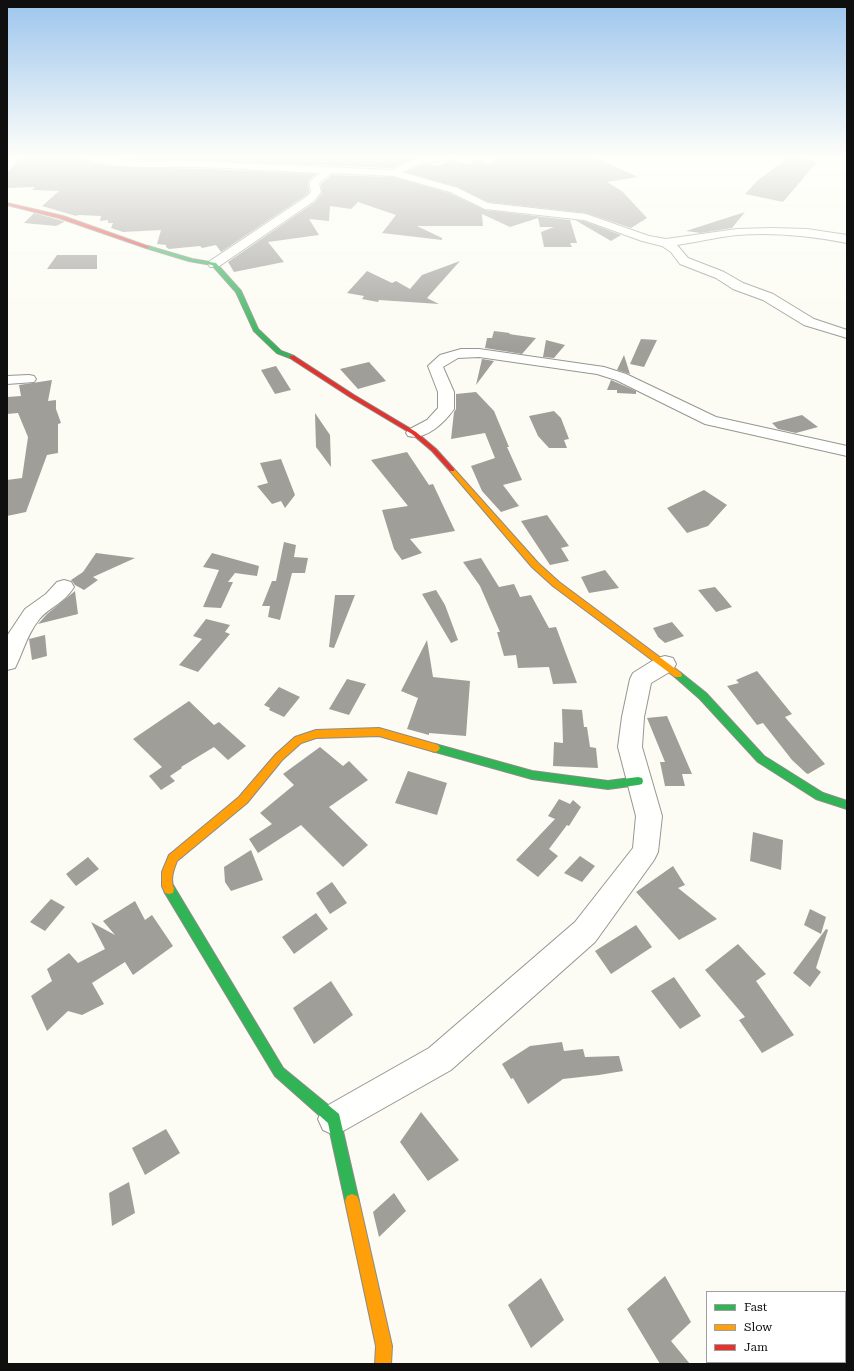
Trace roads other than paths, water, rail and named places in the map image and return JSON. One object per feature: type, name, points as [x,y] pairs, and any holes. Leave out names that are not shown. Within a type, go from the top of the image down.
[{"type":"street","points":[[71,220],[165,253],[214,264],[238,291],[256,330],[279,352],[294,357],[352,396],[414,432],[434,450],[535,565],[563,589],[665,664],[703,696],[761,759],[820,796],[847,805]]},
{"type":"street","points":[[214,264],[279,220]]},
{"type":"street","points":[[594,220],[646,239],[666,243],[688,241],[737,232],[772,230],[806,232],[847,239]]},
{"type":"street","points":[[666,243],[675,249],[684,261],[720,275],[738,286],[768,297],[809,322],[847,334]]},
{"type":"street","points":[[414,432],[433,423],[446,409],[446,392],[435,366],[443,358],[460,352],[479,353],[599,370],[621,377],[711,421],[847,451]]},
{"type":"street","points":[[7,380],[29,380]]},
{"type":"street","points":[[7,662],[17,638],[32,614],[53,599],[64,587]]},
{"type":"street","points":[[334,1119],[440,1059],[584,932],[645,852],[649,816],[638,781],[630,747],[633,717],[641,679],[665,664]]},
{"type":"street","points":[[382,1364],[384,1346],[334,1119],[279,1072],[167,886],[167,872],[173,858],[243,800],[278,757],[298,740],[316,734],[379,732],[532,775],[608,785],[638,781]]}]
